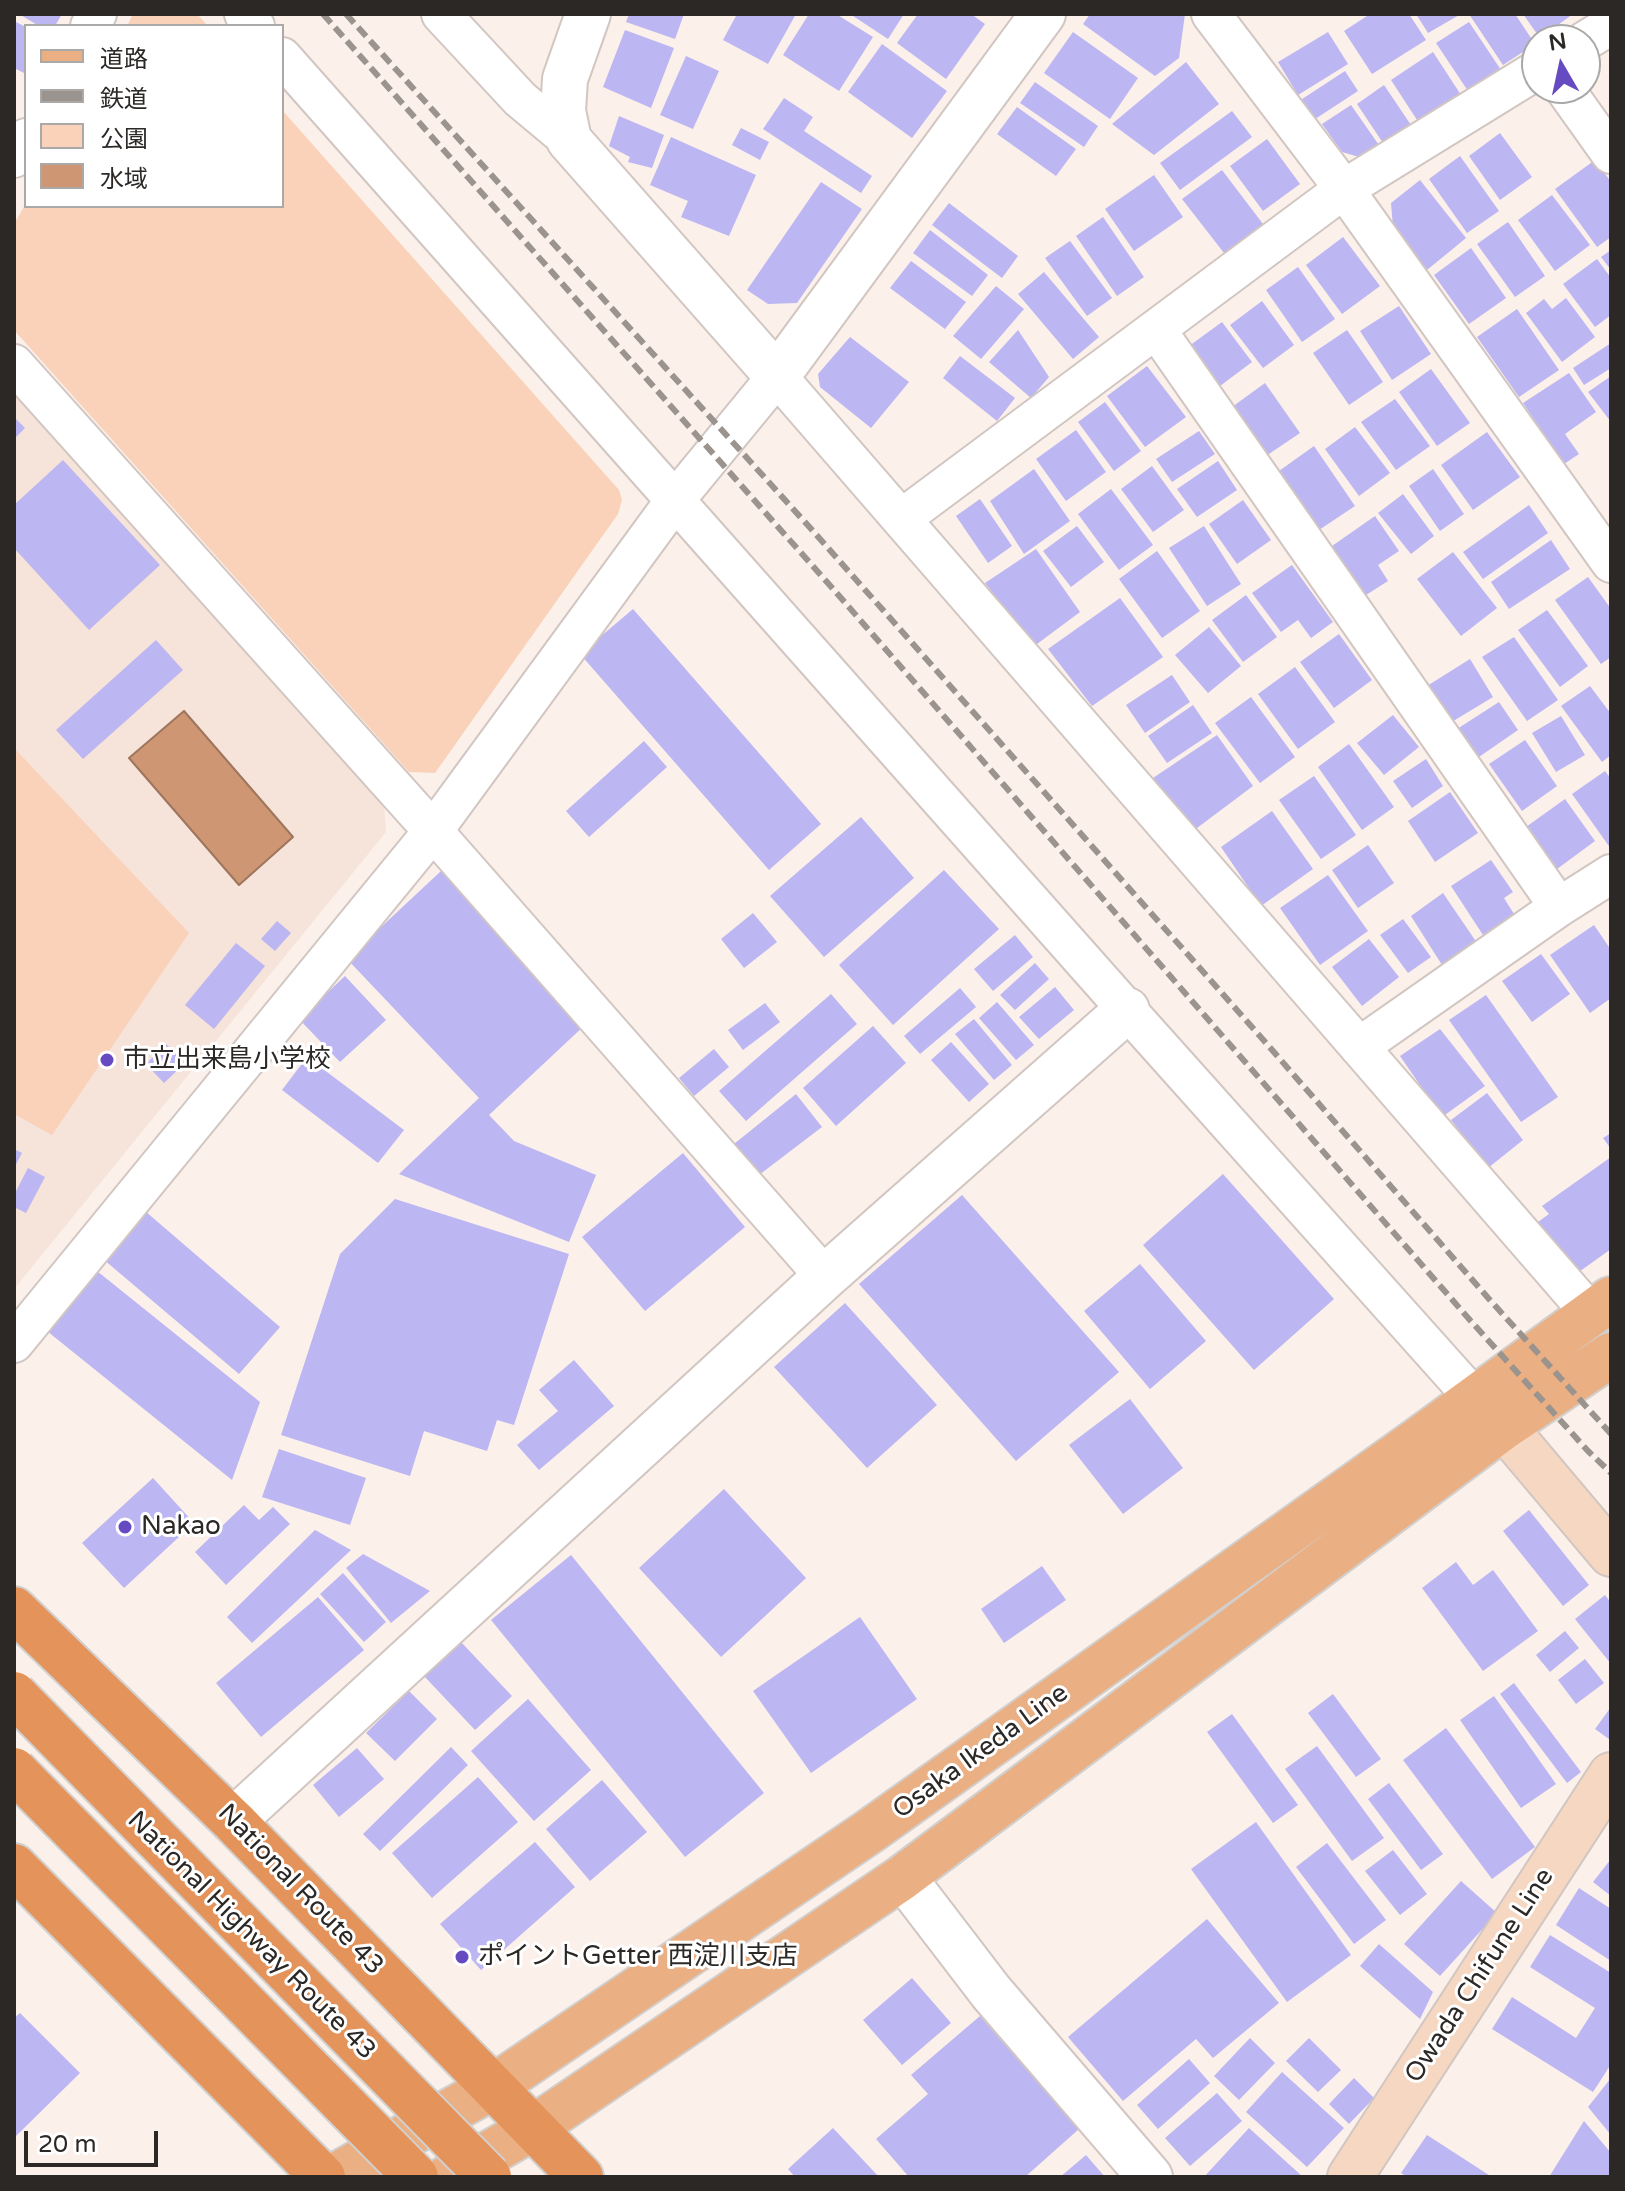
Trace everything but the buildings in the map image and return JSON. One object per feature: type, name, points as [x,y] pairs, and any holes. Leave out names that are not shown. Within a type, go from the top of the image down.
[{"type":"highway","name":"National Route 43","points":[[14,1609],[233,1821],[581,2177]]},
{"type":"highway","name":"National Highway Route 43","points":[[14,1694],[489,2177]]},
{"type":"highway","name":"National Highway Route 43","points":[[14,1770],[416,2177]]},
{"type":"highway","points":[[14,1866],[323,2177]]},
{"type":"main road","name":"Osaka Ikeda Line","points":[[448,2177],[533,2128],[903,1877],[1489,1413],[1601,1306]]},
{"type":"main road","name":"Osaka Ikeda Line","points":[[333,2177],[493,2087],[1489,1413],[1611,1355]]},
{"type":"main road","points":[[1489,1413],[1611,1554]]},
{"type":"main road","name":"Owada Chifune Line","points":[[1350,2177],[1611,1775]]},
{"type":"street","points":[[441,14],[520,99],[569,140],[1359,1047],[1601,1306]]},
{"type":"street","points":[[569,140],[563,111],[565,79],[588,14]]},
{"type":"street","points":[[14,1343],[433,831],[676,499],[777,376],[1043,14]]},
{"type":"street","points":[[1211,14],[1344,189],[1611,563]]},
{"type":"street","points":[[284,59],[1127,1010],[1489,1413]]},
{"type":"street","points":[[901,519],[1344,189],[1521,80]]},
{"type":"street","points":[[1575,104],[1611,154]]},
{"type":"street","points":[[1156,329],[1559,907]]},
{"type":"street","points":[[14,364],[433,831],[825,1277]]},
{"type":"street","points":[[1359,1047],[1611,874]]},
{"type":"street","points":[[233,1821],[825,1277],[1127,1010]]},
{"type":"street","points":[[903,1877],[991,1992],[1150,2177]]},
{"type":"shaded area","name":"市立出来島小学校","points":[[14,390],[384,806],[386,832],[14,1289]]},
{"type":"green space","points":[[133,14],[197,14],[206,24],[128,24]]},
{"type":"green space","points":[[284,112],[619,490],[622,500],[618,514],[435,773],[409,772],[14,330],[14,224],[24,206],[284,208]]},
{"type":"green space","points":[[14,748],[189,933],[52,1135],[14,1114]]},
{"type":"water","points":[[184,711],[293,837],[239,885],[129,758]]},
{"type":"railway","points":[[323,14],[834,590],[1469,1319],[1611,1473]]},
{"type":"railway","points":[[346,14],[813,531],[1611,1434]]},
{"type":"place","name":"市立出来島小学校","points":[[107,1060]]},
{"type":"place","name":"Nakao","points":[[125,1527]]},
{"type":"place","name":"ポイントGetter 西淀川支店","points":[[462,1957]]}]
